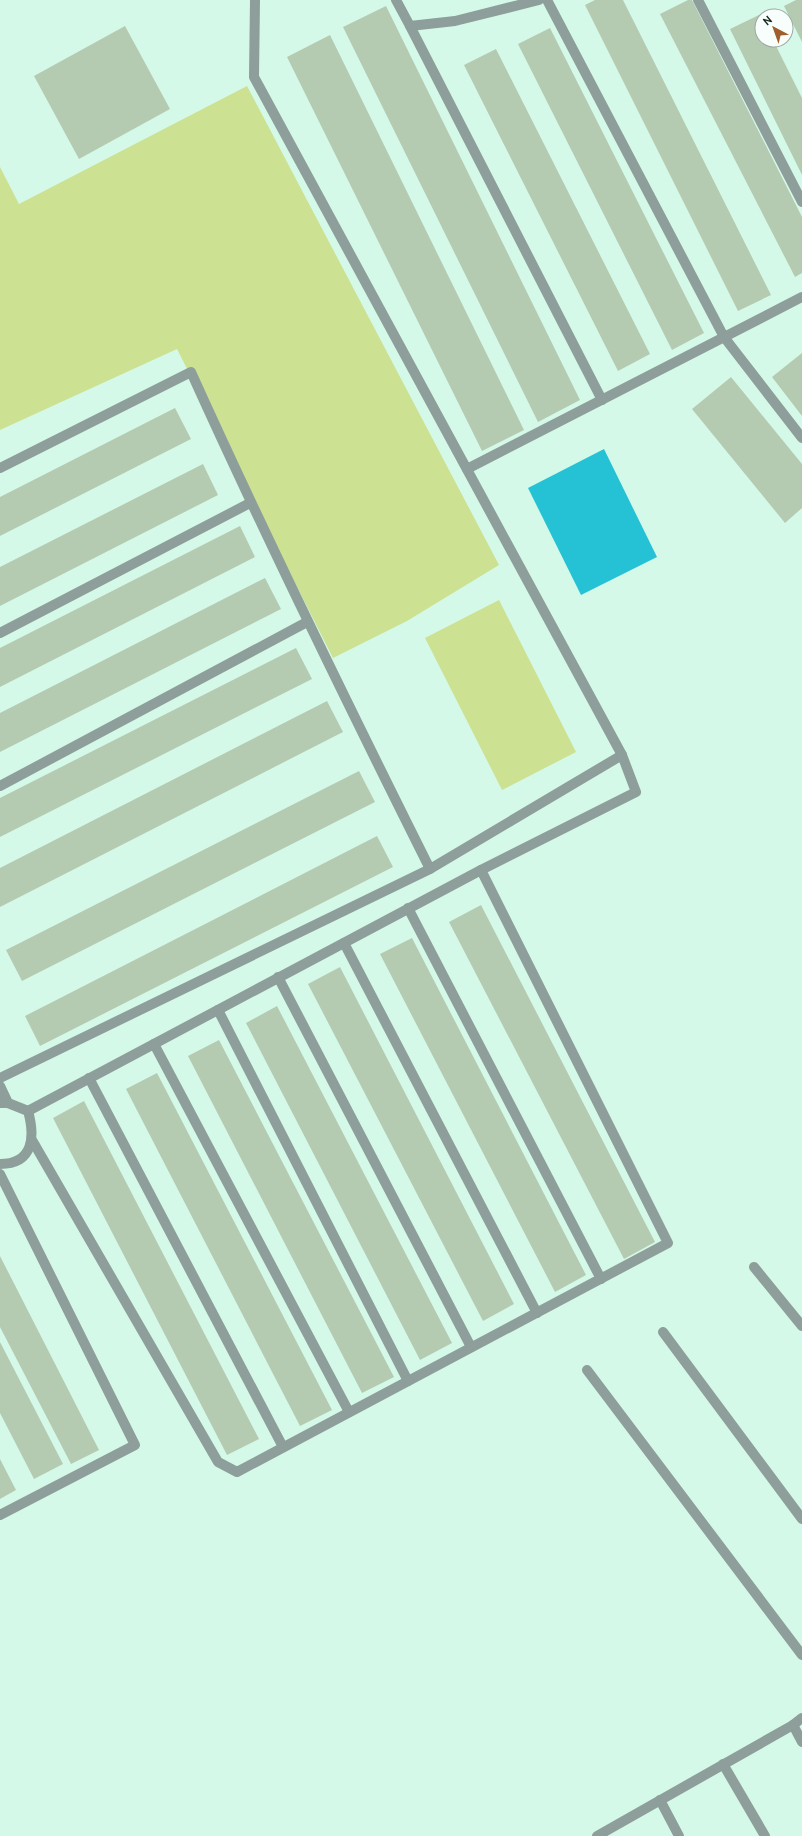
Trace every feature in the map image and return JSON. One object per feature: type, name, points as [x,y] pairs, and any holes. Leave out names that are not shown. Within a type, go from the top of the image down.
[{"type":"street","points":[[0,1086],[4,1103],[28,1111],[408,908],[636,792],[622,755],[254,78],[255,0]]},
{"type":"street","points":[[396,0],[602,400]]},
{"type":"street","points":[[410,26],[455,21],[539,0]]},
{"type":"street","points":[[547,0],[724,337],[802,438]]},
{"type":"street","points":[[698,0],[802,202]]},
{"type":"street","points":[[467,469],[802,297]]},
{"type":"street","points":[[0,468],[191,372],[306,622],[430,869]]},
{"type":"street","points":[[0,633],[250,503]]},
{"type":"street","points":[[0,786],[306,622]]},
{"type":"street","points":[[0,1078],[430,869],[622,755]]},
{"type":"street","points":[[32,1140],[218,1462],[237,1472],[668,1243],[481,870]]},
{"type":"street","points":[[408,908],[601,1279]]},
{"type":"street","points":[[344,942],[537,1313]]},
{"type":"street","points":[[278,977],[471,1347]]},
{"type":"street","points":[[218,1010],[408,1381]]},
{"type":"street","points":[[154,1044],[349,1412]]},
{"type":"street","points":[[89,1078],[283,1447]]},
{"type":"street","points":[[0,1164],[8,1164],[19,1160],[28,1151],[32,1140],[33,1128],[28,1111]]},
{"type":"street","points":[[0,1174],[135,1445],[0,1515]]},
{"type":"street","points":[[754,1267],[802,1326]]},
{"type":"street","points":[[663,1332],[802,1519]]},
{"type":"street","points":[[587,1370],[802,1655]]},
{"type":"street","points":[[597,1836],[793,1725],[802,1718]]},
{"type":"street","points":[[793,1725],[802,1742]]},
{"type":"street","points":[[723,1764],[765,1836]]},
{"type":"street","points":[[660,1800],[679,1836]]},
{"type":"green space","points":[[247,86],[499,565],[407,621],[333,658],[177,349],[0,430],[0,167],[19,204]]},
{"type":"green space","points":[[499,600],[576,752],[502,790],[425,638]]},
{"type":"water","points":[[604,449],[657,557],[581,595],[528,488]]},
{"type":"building","points":[[595,0],[623,0],[771,295],[738,311],[585,5]]},
{"type":"building","points":[[688,0],[692,0],[802,217],[802,273],[795,277],[660,14]]},
{"type":"building","points":[[796,0],[802,0],[802,42],[794,26],[794,8],[785,8],[784,6]]},
{"type":"building","points":[[386,6],[580,400],[538,422],[343,27]]},
{"type":"building","points":[[754,17],[754,48],[777,48],[802,98],[802,175],[730,29]]},
{"type":"building","points":[[125,26],[170,109],[79,159],[34,76]]},
{"type":"building","points":[[550,28],[704,333],[672,350],[518,44]]},
{"type":"building","points":[[330,35],[524,430],[482,451],[287,57]]},
{"type":"building","points":[[496,49],[650,354],[618,371],[464,65]]},
{"type":"building","points":[[802,353],[802,416],[772,377]]},
{"type":"building","points":[[731,377],[802,464],[802,508],[785,523],[692,409]]},
{"type":"building","points":[[175,408],[191,439],[0,536],[0,497]]},
{"type":"building","points":[[203,464],[218,495],[0,606],[0,567]]},
{"type":"building","points":[[240,526],[255,557],[0,687],[0,648]]},
{"type":"building","points":[[265,578],[281,609],[0,752],[0,713]]},
{"type":"building","points":[[296,648],[312,679],[0,837],[0,798]]},
{"type":"building","points":[[327,701],[343,732],[0,907],[0,868]]},
{"type":"building","points":[[359,771],[375,802],[22,981],[6,950]]},
{"type":"building","points":[[377,836],[393,867],[40,1046],[25,1016]]},
{"type":"building","points":[[481,905],[655,1242],[624,1259],[449,922]]},
{"type":"building","points":[[412,938],[586,1275],[555,1292],[380,954]]},
{"type":"building","points":[[340,967],[514,1304],[483,1321],[308,984]]},
{"type":"building","points":[[277,1006],[452,1343],[420,1360],[246,1023]]},
{"type":"building","points":[[219,1040],[394,1377],[362,1393],[188,1056]]},
{"type":"building","points":[[157,1073],[332,1410],[300,1426],[126,1089]]},
{"type":"building","points":[[84,1101],[259,1439],[227,1455],[53,1118]]},
{"type":"building","points":[[0,1256],[99,1450],[71,1464],[0,1327]]},
{"type":"building","points":[[0,1342],[63,1464],[34,1479],[0,1413]]},
{"type":"building","points":[[0,1459],[16,1490],[0,1499]]}]
